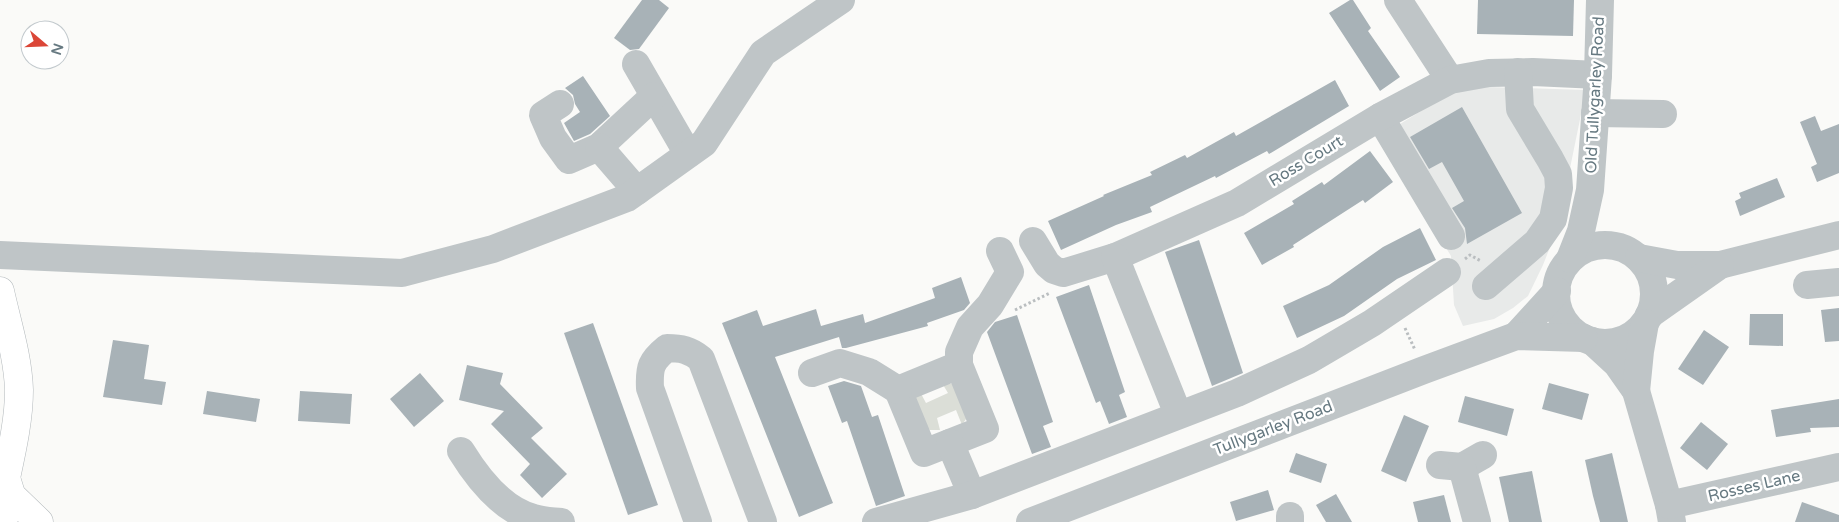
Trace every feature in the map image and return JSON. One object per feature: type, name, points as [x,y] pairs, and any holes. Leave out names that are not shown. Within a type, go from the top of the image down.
[{"type":"main road","points":[[0,291],[13,349],[19,390],[13,446],[6,481],[8,511],[0,522]]},
{"type":"main road","points":[[0,366],[6,318]]},
{"type":"main road","points":[[6,481],[39,522]]},
{"type":"street","points":[[0,255],[402,273],[493,249],[627,198],[637,191],[704,143],[763,53],[841,0]]},
{"type":"street","points":[[1398,0],[1450,80]]},
{"type":"street","name":"Old Tullygarley Road","points":[[1570,259],[1581,230],[1590,190],[1598,75],[1600,0]]},
{"type":"street","points":[[636,64],[688,154]]},
{"type":"street","points":[[1486,286],[1536,242],[1553,219],[1559,188],[1558,174],[1520,108],[1518,72]]},
{"type":"street","name":"Ross Court","points":[[1064,273],[1115,257],[1237,203],[1380,117],[1450,80],[1489,73],[1518,72],[1598,75]]},
{"type":"street","points":[[560,104],[543,115],[552,138],[569,160],[599,147],[654,96]]},
{"type":"street","points":[[1595,113],[1663,114]]},
{"type":"street","points":[[1380,117],[1451,236]]},
{"type":"street","points":[[599,147],[637,191]]},
{"type":"street","name":"Old Tullygarley Road","points":[[1590,190],[1603,220],[1631,253]]},
{"type":"street","points":[[1631,253],[1646,265],[1652,278],[1655,293],[1652,309],[1647,319],[1635,334],[1621,341],[1606,343],[1578,335],[1560,313],[1556,299],[1557,284],[1562,271],[1570,259],[1582,251],[1595,246],[1609,245],[1678,266],[1720,265],[1839,235]]},
{"type":"street","points":[[1033,241],[1048,264],[1054,270],[1064,273]]},
{"type":"street","points":[[812,373],[840,363],[869,372],[898,390],[924,454],[985,429],[959,365],[959,352],[970,327],[990,305],[1010,272],[1000,251]]},
{"type":"street","points":[[1115,257],[1178,414]]},
{"type":"street","points":[[1636,392],[1647,319],[1720,265]]},
{"type":"street","points":[[876,522],[972,495],[1178,414],[1237,393],[1309,360],[1372,323],[1447,272]]},
{"type":"street","points":[[1807,285],[1839,282]]},
{"type":"street","name":"Tullygarley Road","points":[[1516,336],[1557,291]]},
{"type":"street","name":"Tullygarley Road","points":[[1030,522],[1516,336],[1588,339]]},
{"type":"street","points":[[1588,339],[1617,364],[1636,392],[1671,514]]},
{"type":"street","points":[[698,522],[650,388],[651,365],[667,348],[680,348],[692,352],[701,359],[763,522]]},
{"type":"street","points":[[898,390],[959,365]]},
{"type":"street","points":[[950,443],[972,495]]},
{"type":"street","points":[[461,451],[484,485],[516,511],[533,518],[561,522]]},
{"type":"street","points":[[1462,462],[1477,522]]},
{"type":"street","name":"Rosses Lane","points":[[1671,514],[1839,467]]},
{"type":"path","points":[[979,317],[991,322],[1063,286],[1064,273]]},
{"type":"path","points":[[1396,307],[1424,370]]},
{"type":"shaded area","points":[[1488,87],[1586,90],[1558,227],[1528,296],[1513,308],[1494,319],[1463,326],[1454,305],[1451,256],[1379,137],[1455,90]]},
{"type":"shaded area","points":[[942,383],[953,384],[968,416],[962,425],[956,410],[937,418],[940,430],[930,430],[921,426],[913,398],[919,390],[926,403],[948,393]]},
{"type":"building","points":[[642,0],[659,0],[669,8],[639,49],[630,50],[614,38]]},
{"type":"building","points":[[1353,0],[1371,28],[1368,31],[1400,77],[1380,91],[1329,13]]},
{"type":"building","points":[[1478,0],[1574,0],[1573,36],[1477,34]]},
{"type":"building","points":[[583,76],[610,116],[590,134],[574,141],[564,123],[580,112],[575,104],[573,95],[565,88]]},
{"type":"building","points":[[1335,80],[1349,106],[1269,154],[1267,151],[1216,178],[1215,176],[1150,207],[1152,212],[1116,225],[1061,250],[1048,221],[1103,195],[1152,175],[1150,172],[1185,155],[1187,158],[1234,132],[1236,136]]},
{"type":"building","points":[[1462,107],[1522,213],[1467,244],[1465,228],[1452,208],[1464,201],[1442,162],[1429,169],[1410,137]]},
{"type":"building","points":[[1815,116],[1821,131],[1839,124],[1839,173],[1817,182],[1811,167],[1817,164],[1800,122]]},
{"type":"building","points":[[1370,151],[1393,182],[1365,203],[1363,200],[1293,245],[1294,247],[1262,265],[1244,233],[1294,204],[1292,201],[1322,182],[1324,185]]},
{"type":"building","points":[[1777,178],[1785,197],[1740,216],[1735,201],[1741,198],[1739,193]]},
{"type":"building","points":[[1420,228],[1436,260],[1397,279],[1344,316],[1297,338],[1283,306],[1329,285],[1383,247]]},
{"type":"building","points":[[1199,240],[1243,373],[1212,386],[1165,252]]},
{"type":"building","points":[[961,277],[970,303],[964,310],[927,323],[928,326],[846,348],[842,348],[839,337],[775,357],[833,503],[799,517],[722,323],[757,310],[763,326],[816,309],[821,326],[863,314],[865,323],[935,298],[932,288]]},
{"type":"building","points":[[1089,285],[1125,392],[1119,395],[1127,417],[1109,424],[1100,401],[1096,403],[1056,297]]},
{"type":"building","points":[[1839,308],[1839,341],[1825,342],[1821,310]]},
{"type":"building","points":[[1750,314],[1783,314],[1783,346],[1749,345]]},
{"type":"building","points":[[1017,315],[1053,422],[1043,426],[1051,447],[1032,454],[987,332],[995,322]]},
{"type":"building","points":[[593,323],[658,505],[628,515],[564,333]]},
{"type":"building","points":[[1704,330],[1729,347],[1703,385],[1678,369]]},
{"type":"building","points":[[113,340],[149,345],[144,379],[166,382],[162,405],[103,397]]},
{"type":"building","points":[[467,365],[503,373],[500,384],[543,428],[531,438],[567,474],[542,498],[520,475],[530,464],[491,424],[504,411],[459,400]]},
{"type":"building","points":[[420,373],[444,401],[414,427],[390,399]]},
{"type":"building","points":[[844,381],[861,386],[872,417],[878,415],[905,496],[876,506],[847,421],[842,423],[828,386]]},
{"type":"building","points":[[1549,383],[1589,394],[1582,420],[1542,409]]},
{"type":"building","points":[[207,391],[260,399],[256,422],[203,414]]},
{"type":"building","points":[[300,391],[352,394],[350,424],[298,421]]},
{"type":"building","points":[[1465,396],[1514,409],[1507,436],[1458,422]]},
{"type":"building","points":[[1839,399],[1839,427],[1810,428],[1811,432],[1776,437],[1771,410]]},
{"type":"building","points":[[1404,415],[1429,426],[1406,482],[1381,471]]},
{"type":"building","points":[[1701,422],[1728,444],[1707,470],[1680,448]]},
{"type":"building","points":[[1296,453],[1327,464],[1321,483],[1289,472]]},
{"type":"building","points":[[1612,453],[1628,522],[1600,522],[1593,496],[1585,460]]},
{"type":"building","points":[[1532,471],[1542,522],[1509,522],[1499,477]]},
{"type":"building","points":[[1268,490],[1274,510],[1236,521],[1230,502]]},
{"type":"building","points":[[1336,494],[1352,522],[1326,522],[1316,505]]},
{"type":"building","points":[[1444,495],[1451,522],[1418,522],[1413,502]]},
{"type":"building","points":[[1802,502],[1839,515],[1839,522],[1795,522]]}]
